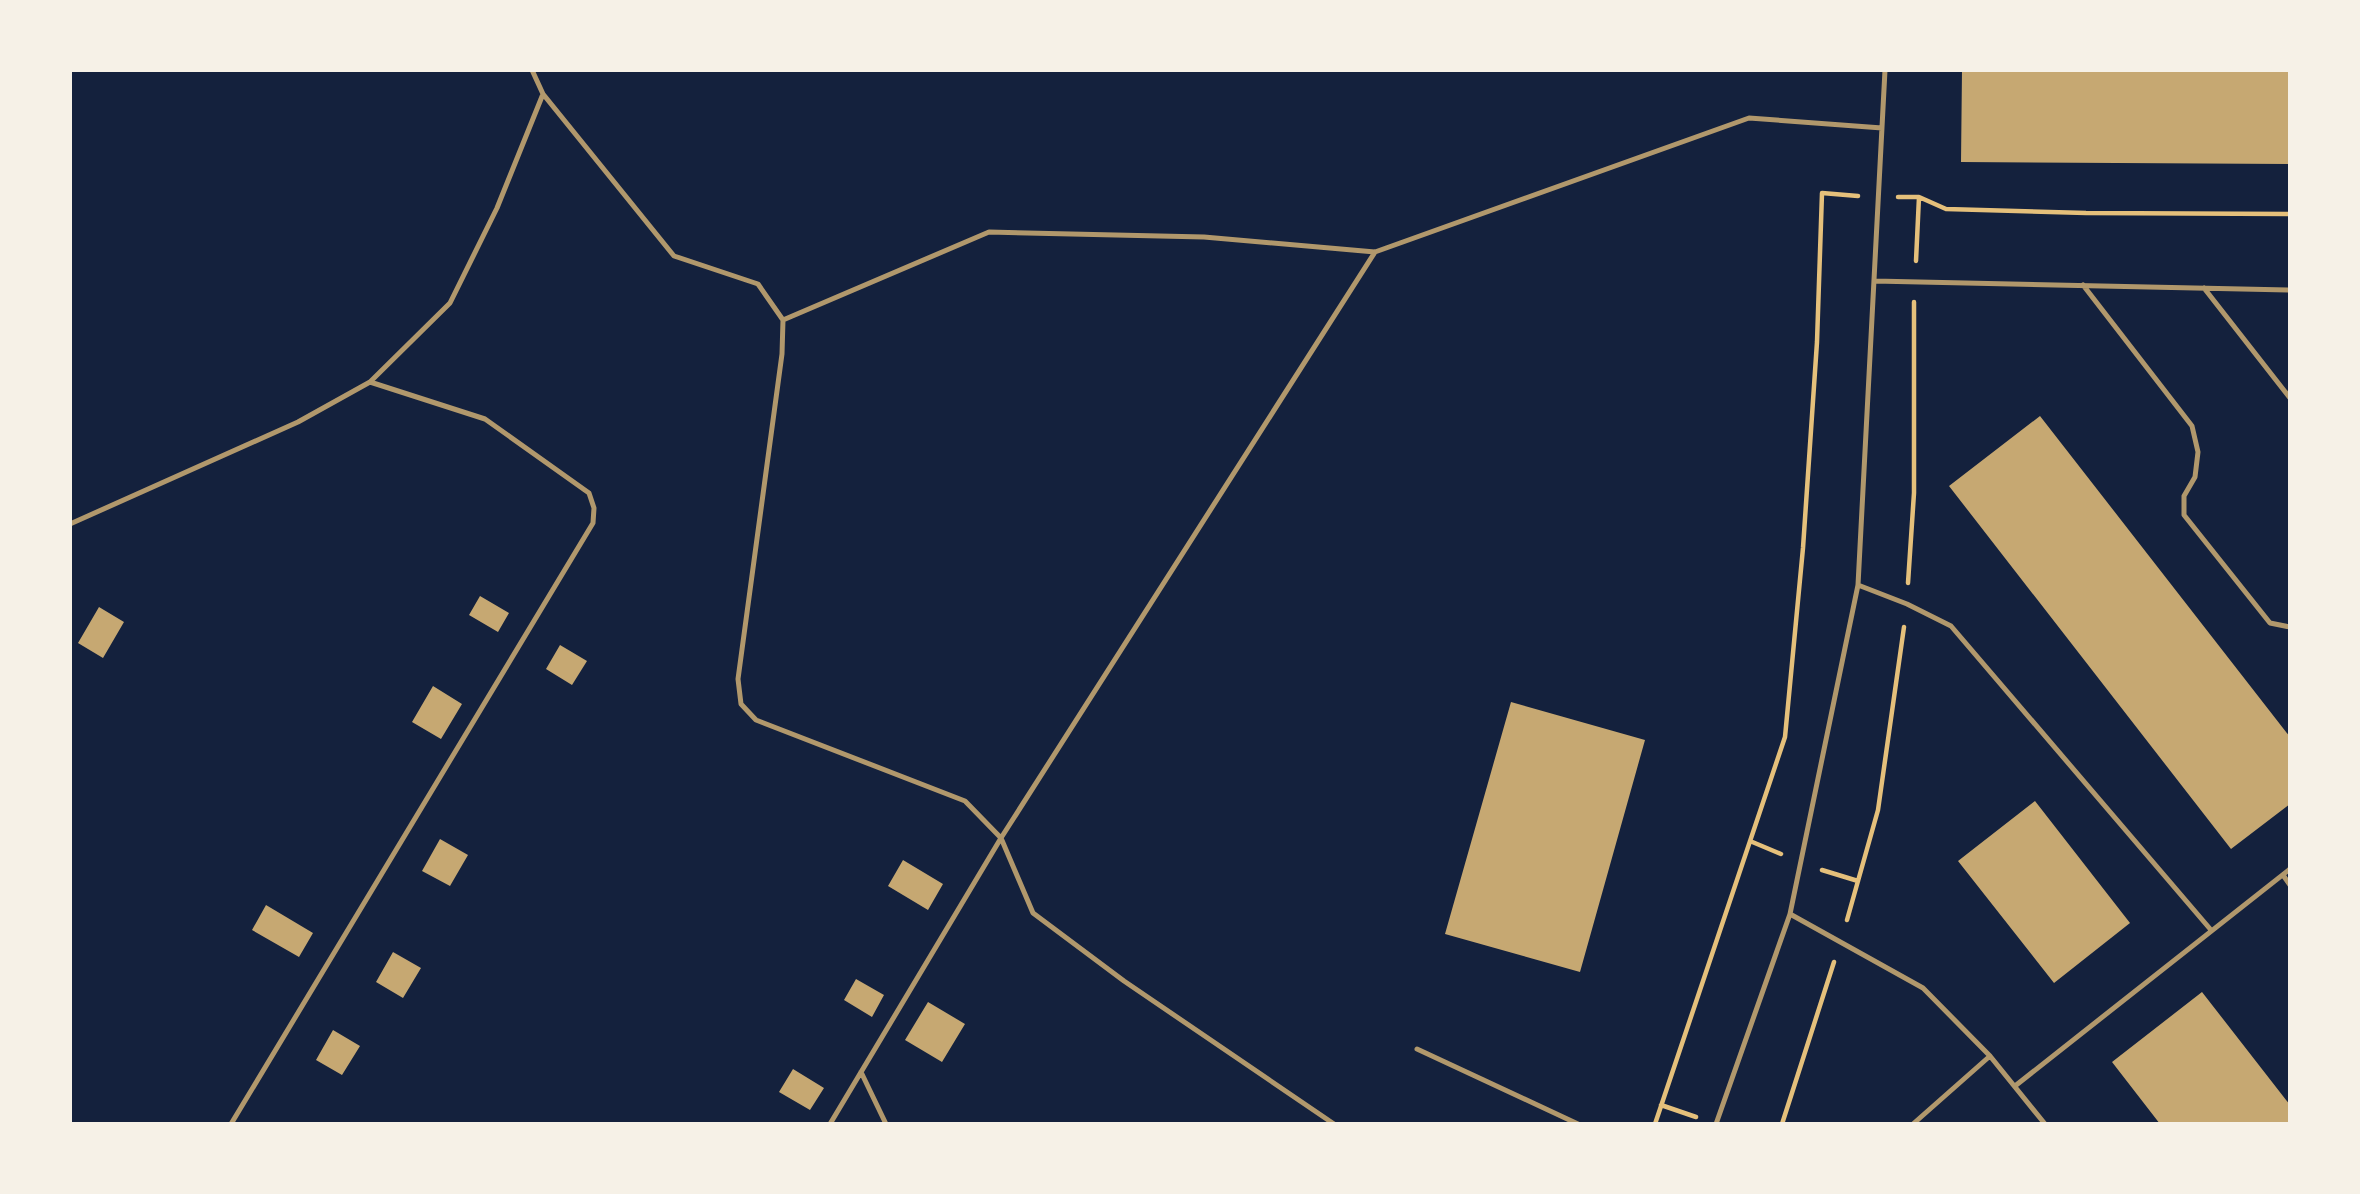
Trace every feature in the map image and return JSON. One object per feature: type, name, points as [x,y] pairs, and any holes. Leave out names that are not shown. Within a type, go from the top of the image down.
[{"type":"lane","points":[[532,70],[543,94],[674,256],[758,284],[783,320],[782,354],[738,679],[741,704],[756,720],[965,801],[1001,838],[1033,913],[1124,981],[1334,1124]]},
{"type":"lane","points":[[1716,1124],[1790,914],[1858,585],[1885,70]]},
{"type":"lane","points":[[70,524],[298,422],[370,382],[450,303],[497,208],[543,94]]},
{"type":"lane","points":[[783,320],[989,232],[1204,237],[1374,252],[1749,118],[1882,128]]},
{"type":"lane","points":[[830,1124],[1001,838],[1374,252]]},
{"type":"lane","points":[[1874,281],[2290,290]]},
{"type":"lane","points":[[2083,285],[2192,426],[2198,452],[2195,477],[2184,496],[2184,515],[2270,623],[2290,626]]},
{"type":"lane","points":[[2204,288],[2290,398]]},
{"type":"lane","points":[[231,1124],[593,523],[594,508],[589,493],[485,419],[370,382]]},
{"type":"lane","points":[[1858,585],[1907,604],[1951,626],[2211,930]]},
{"type":"lane","points":[[2015,1086],[2290,869]]},
{"type":"lane","points":[[2283,875],[2290,885]]},
{"type":"lane","points":[[1790,914],[1923,988],[1990,1056],[2045,1124]]},
{"type":"lane","points":[[1417,1049],[1578,1124]]},
{"type":"lane","points":[[1913,1124],[1990,1056]]},
{"type":"lane","points":[[861,1072],[886,1124]]},
{"type":"path","points":[[1655,1124],[1785,737],[1803,548],[1817,342],[1822,193],[1919,197],[1946,209],[2290,214]]},
{"type":"path","points":[[1782,1124],[1841,942],[1878,810],[1907,604],[1914,493],[1914,282],[1919,197]]},
{"type":"path","points":[[1661,1105],[1716,1124]]},
{"type":"building","points":[[1962,70],[2290,72],[2290,164],[1961,162]]},
{"type":"building","points":[[2040,416],[2290,737],[2290,804],[2231,849],[1949,486]]},
{"type":"building","points":[[480,596],[509,613],[498,632],[469,615]]},
{"type":"building","points":[[99,607],[124,622],[103,658],[78,643]]},
{"type":"building","points":[[560,645],[587,661],[572,685],[546,669]]},
{"type":"building","points":[[433,686],[462,704],[441,739],[412,722]]},
{"type":"building","points":[[1511,702],[1645,740],[1580,972],[1445,934]]},
{"type":"building","points":[[2035,801],[2130,923],[2054,983],[1958,861]]},
{"type":"building","points":[[440,839],[468,855],[450,886],[422,871]]},
{"type":"building","points":[[903,860],[943,884],[928,910],[888,886]]},
{"type":"building","points":[[266,905],[313,933],[299,957],[252,930]]},
{"type":"building","points":[[393,952],[421,968],[403,998],[376,982]]},
{"type":"building","points":[[856,979],[884,995],[872,1017],[844,1000]]},
{"type":"building","points":[[2202,992],[2290,1105],[2290,1124],[2160,1124],[2112,1062]]},
{"type":"building","points":[[928,1002],[965,1024],[942,1062],[905,1040]]},
{"type":"building","points":[[333,1030],[360,1046],[342,1075],[316,1060]]},
{"type":"building","points":[[793,1069],[824,1088],[810,1110],[779,1092]]}]
